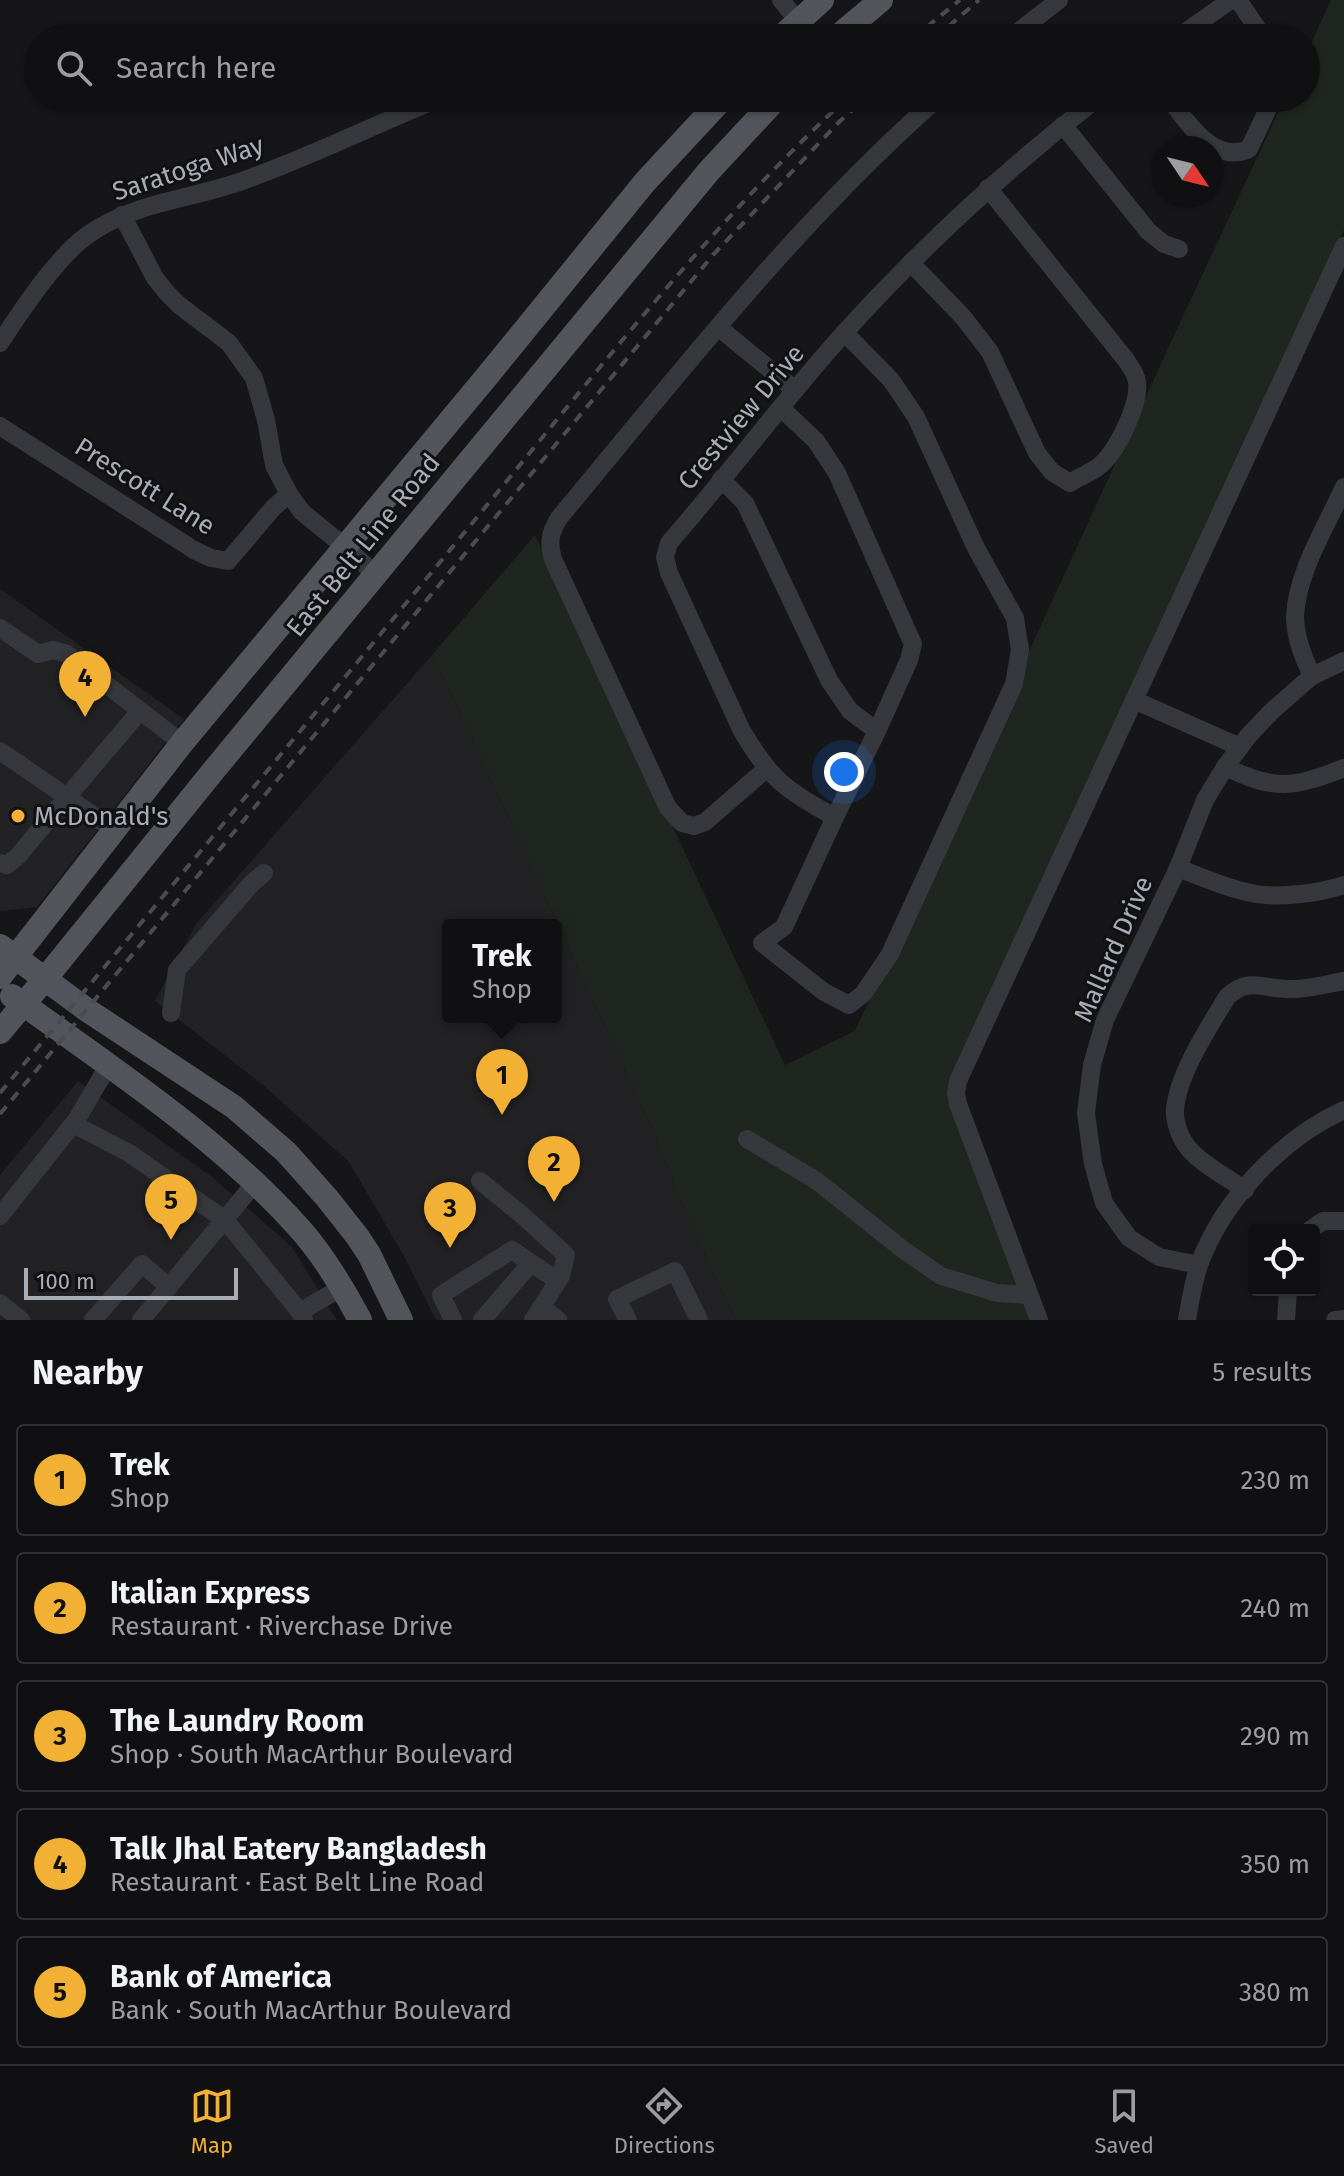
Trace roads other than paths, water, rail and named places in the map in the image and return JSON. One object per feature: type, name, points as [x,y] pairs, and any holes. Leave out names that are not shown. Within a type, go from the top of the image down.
[{"type":"main road","points":[[803,24],[822,0]]},
{"type":"main road","points":[[853,24],[881,0]]},
{"type":"main road","name":"East Belt Line Road","points":[[0,977],[8,952],[114,830],[182,743],[645,182],[710,112]]},
{"type":"main road","name":"East Belt Line Road","points":[[0,1032],[709,171],[764,112]]},
{"type":"main road","points":[[182,743],[214,770]]},
{"type":"main road","points":[[8,952],[153,1055],[234,1107],[286,1152],[357,1236],[401,1320]]},
{"type":"main road","points":[[0,988],[162,1106],[255,1183],[302,1231],[342,1287],[360,1320]]},
{"type":"main road","points":[[255,1183],[286,1152]]},
{"type":"street","points":[[781,0],[793,24]]},
{"type":"street","points":[[1028,24],[1059,0]]},
{"type":"street","points":[[1197,24],[1231,0]]},
{"type":"street","points":[[1238,0],[1254,24]]},
{"type":"street","name":"Saratoga Way","points":[[0,343],[70,250],[90,233],[122,215],[244,181],[407,112]]},
{"type":"street","points":[[766,769],[705,822],[694,826],[682,823],[668,808],[571,600],[548,543],[559,518],[774,260],[851,179],[923,112]]},
{"type":"street","name":"Crestview Drive","points":[[835,817],[799,798],[766,769],[741,729],[669,573],[665,557],[669,543],[795,390],[911,263],[988,188],[1080,112]]},
{"type":"street","points":[[1180,112],[1196,133],[1211,145],[1231,153],[1241,153],[1249,149],[1266,112]]},
{"type":"street","points":[[1063,125],[1148,231],[1164,244],[1179,249]]},
{"type":"street","points":[[911,263],[963,317],[990,352],[1037,453],[1052,472],[1070,483],[1099,467],[1112,454],[1126,425],[1138,392],[1137,377],[988,188]]},
{"type":"street","points":[[122,215],[155,278],[167,293],[229,343],[254,378],[274,465],[289,494],[302,512],[375,574]]},
{"type":"street","points":[[1039,1320],[956,1093],[958,1081],[1344,246]]},
{"type":"street","points":[[718,327],[795,390]]},
{"type":"street","points":[[781,408],[816,441],[837,473],[913,644],[909,660],[877,731],[784,927],[762,943],[824,992],[849,1005],[863,994],[890,954],[1014,684],[1020,650],[1015,618],[976,548],[916,417],[891,380],[845,333]]},
{"type":"street","name":"Prescott Lane","points":[[0,426],[211,558],[228,561],[289,494]]},
{"type":"street","points":[[721,479],[745,503],[829,680],[850,711],[877,731]]},
{"type":"street","points":[[1312,676],[1300,650],[1295,618],[1299,584],[1337,519],[1344,487]]},
{"type":"street","points":[[0,628],[38,654],[53,650],[67,654],[182,743]]},
{"type":"street","name":"Mallard Drive","points":[[1199,1265],[1159,1257],[1129,1238],[1104,1203],[1093,1164],[1086,1113],[1092,1065],[1105,1020],[1178,868],[1205,800],[1225,767],[1273,710],[1312,676],[1344,661]]},
{"type":"street","points":[[1134,700],[1240,747]]},
{"type":"street","points":[[0,863],[7,865],[18,856],[140,711]]},
{"type":"street","points":[[0,751],[114,830]]},
{"type":"street","points":[[1225,767],[1265,783],[1290,786],[1344,768]]},
{"type":"street","points":[[1178,868],[1259,895],[1296,894],[1344,885]]},
{"type":"street","points":[[171,1013],[177,970],[264,873]]},
{"type":"street","points":[[1245,1190],[1188,1149],[1179,1133],[1174,1112],[1181,1081],[1227,997],[1238,986],[1288,989],[1344,981]]},
{"type":"street","points":[[0,1216],[75,1122],[108,1066]]},
{"type":"street","points":[[1187,1320],[1199,1265],[1220,1223],[1282,1148],[1344,1110]]},
{"type":"street","points":[[75,1122],[129,1153],[225,1220],[302,1316],[342,1287]]},
{"type":"street","points":[[747,1139],[817,1181],[941,1276],[997,1293],[1029,1295]]},
{"type":"street","points":[[480,1181],[566,1255],[560,1278],[538,1313],[558,1320]]},
{"type":"street","points":[[141,1320],[255,1183]]},
{"type":"street","points":[[1319,1224],[1323,1221],[1344,1221]]},
{"type":"street","points":[[453,1320],[441,1295],[512,1250],[560,1278]]},
{"type":"street","points":[[482,1320],[531,1263]]},
{"type":"street","points":[[93,1320],[142,1264],[169,1287]]},
{"type":"street","points":[[628,1320],[617,1299],[675,1271],[699,1320]]},
{"type":"street","points":[[1286,1320],[1288,1296]]},
{"type":"street","points":[[0,1303],[21,1320]]},
{"type":"street","points":[[1335,1320],[1344,1319]]},
{"type":"railway","points":[[930,24],[960,0]]},
{"type":"railway","points":[[951,24],[979,0]]},
{"type":"railway","points":[[0,1093],[656,301],[749,196],[832,112]]},
{"type":"railway","points":[[0,1114],[713,255],[851,112]]},
{"type":"place","name":"Talk Jhal Eatery Bangladesh","points":[[85,717]]},
{"type":"place","name":"McDonald's","points":[[18,816]]},
{"type":"place","name":"Trek","points":[[502,1115]]},
{"type":"place","name":"Italian Express","points":[[554,1202]]},
{"type":"place","name":"Bank of America","points":[[171,1240]]},
{"type":"place","name":"The Laundry Room","points":[[450,1248]]}]
